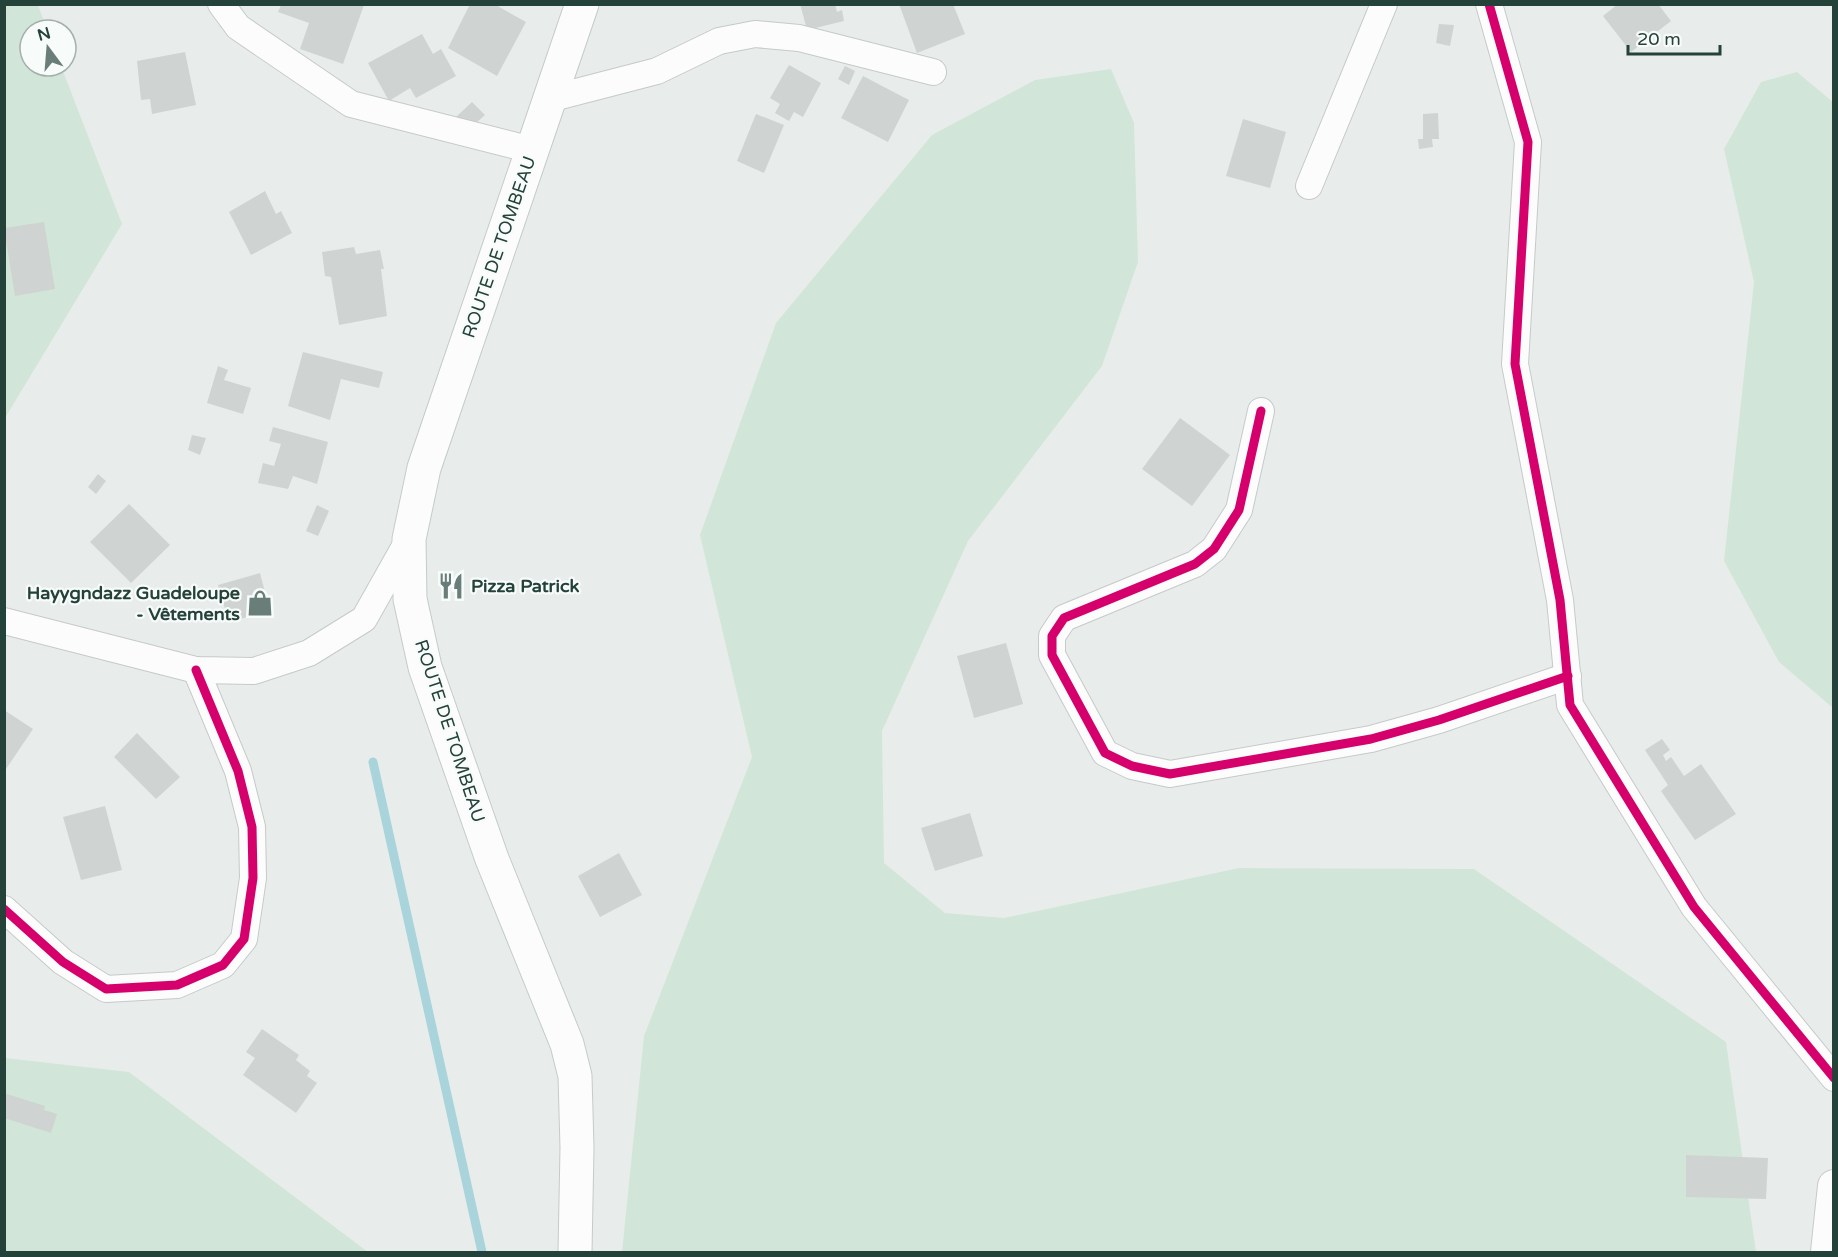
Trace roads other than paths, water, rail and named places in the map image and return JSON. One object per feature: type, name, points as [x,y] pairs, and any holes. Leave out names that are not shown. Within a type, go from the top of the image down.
[{"type":"main road","name":"ROUTE DE TOMBEAU","points":[[575,1252],[577,1148],[575,1076],[567,1044],[492,859],[425,667],[410,599],[409,539],[424,468],[582,4]]},
{"type":"street","points":[[221,4],[238,27],[351,104],[532,150]]},
{"type":"street","points":[[1309,186],[1384,4]]},
{"type":"street","points":[[1489,4],[1528,142],[1515,364],[1560,600],[1570,705],[1694,907],[1833,1078]]},
{"type":"street","points":[[549,99],[657,71],[719,41],[755,34],[799,38],[933,72]]},
{"type":"street","points":[[1261,411],[1239,510],[1214,549],[1195,564],[1064,618],[1052,636],[1052,655],[1105,753],[1132,766],[1170,774],[1371,739],[1439,720],[1568,676]]},
{"type":"street","points":[[4,621],[196,670],[254,671],[309,653],[364,619],[409,539]]},
{"type":"street","points":[[4,909],[63,962],[106,989],[177,985],[222,965],[237,948],[244,939],[253,878],[252,827],[238,771],[196,670]]},
{"type":"street","points":[[1827,1252],[1833,1186]]},
{"type":"waterway","points":[[373,762],[482,1252]]},
{"type":"place","name":"Pizza Patrick","points":[[451,586]]},
{"type":"place","name":"Hayygndazz Guadeloupe - Vêtements","points":[[260,603]]}]
